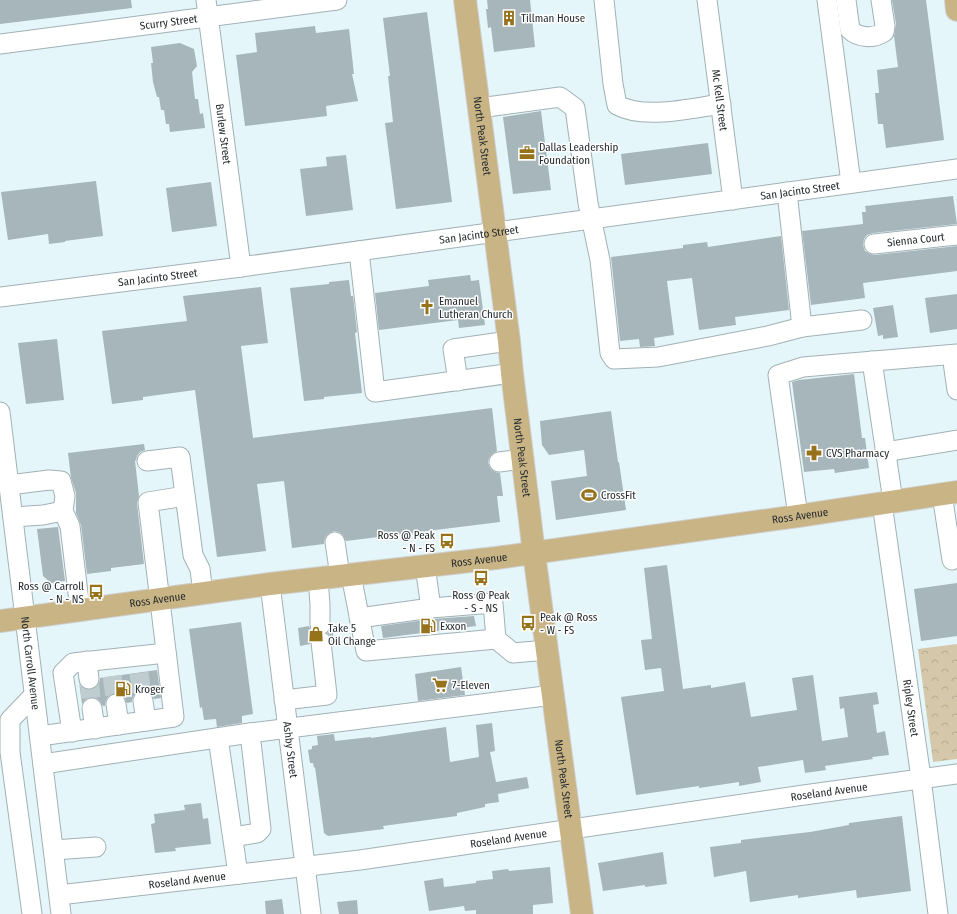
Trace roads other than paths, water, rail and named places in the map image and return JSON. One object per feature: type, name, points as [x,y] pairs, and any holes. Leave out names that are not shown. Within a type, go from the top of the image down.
[{"type":"main road","name":"North Peak Street","points":[[465,0],[509,341],[534,553],[582,914]]},
{"type":"main road","points":[[956,0],[957,10]]},
{"type":"main road","name":"Ross Avenue","points":[[0,621],[270,584],[534,553],[949,493]]},
{"type":"street","name":"Scurry Street","points":[[0,44],[207,8],[337,0]]},
{"type":"street","points":[[604,0],[613,84],[617,106],[623,109],[651,113],[721,104]]},
{"type":"street","name":"Mc Kell Street","points":[[707,0],[733,200]]},
{"type":"street","points":[[827,0],[851,183]]},
{"type":"street","points":[[846,0],[850,30],[856,35],[879,36],[884,32],[885,26],[881,0]]},
{"type":"street","name":"Burlew Street","points":[[207,8],[241,267]]},
{"type":"street","points":[[479,108],[560,97],[575,108],[591,220],[600,260],[610,353],[614,360],[658,357],[768,336],[802,327],[862,320]]},
{"type":"street","name":"San Jacinto Street","points":[[0,297],[241,267],[957,169]]},
{"type":"street","points":[[787,192],[802,327]]},
{"type":"street","name":"Sienna Court","points":[[874,244],[957,235]]},
{"type":"street","points":[[359,251],[375,392],[512,374]]},
{"type":"street","points":[[458,381],[453,349],[509,341]]},
{"type":"street","points":[[798,516],[778,375],[803,366],[954,354],[957,390]]},
{"type":"street","name":"Ripley Street","points":[[872,361],[885,452],[887,502],[938,914]]},
{"type":"street","name":"North Carroll Avenue","points":[[0,412],[61,914]]},
{"type":"street","points":[[885,452],[957,440]]},
{"type":"street","points":[[147,461],[180,457],[193,555],[200,569],[203,594]]},
{"type":"street","points":[[499,462],[522,459]]},
{"type":"street","points":[[9,485],[42,480],[61,481],[65,496],[63,512],[70,526],[80,610]]},
{"type":"street","points":[[949,493],[952,560]]},
{"type":"street","points":[[40,736],[174,717],[148,502],[185,496]]},
{"type":"street","points":[[13,517],[63,512]]},
{"type":"street","points":[[335,542],[359,618],[366,651],[496,639],[513,653],[547,650]]},
{"type":"street","points":[[425,566],[431,608]]},
{"type":"street","points":[[284,700],[327,695],[320,634],[318,579]]},
{"type":"street","name":"Ashby Street","points":[[270,584],[311,914]]},
{"type":"street","points":[[359,618],[431,608],[494,602],[496,639]]},
{"type":"street","points":[[72,732],[63,673],[73,663],[88,670],[138,664],[166,653]]},
{"type":"street","points":[[43,764],[250,733],[553,695]]},
{"type":"street","points":[[32,914],[10,752],[10,720],[34,696]]},
{"type":"street","points":[[143,701],[146,721]]},
{"type":"street","points":[[116,704],[119,725]]},
{"type":"street","points":[[92,708],[95,729]]},
{"type":"street","points":[[233,837],[257,833],[261,829],[250,733]]},
{"type":"street","points":[[218,738],[238,874]]},
{"type":"street","name":"Roseland Avenue","points":[[59,896],[360,860],[957,774]]},
{"type":"street","points":[[54,850],[96,846]]},
{"type":"tunnel","points":[[139,673],[143,701]]},
{"type":"tunnel","points":[[112,676],[116,704]]},
{"type":"tunnel","points":[[89,679],[92,708]]},
{"type":"place","name":"Tillman House","points":[[509,18]]},
{"type":"place","name":"Dallas Leadership Foundation","points":[[527,153]]},
{"type":"place","name":"Emanuel Lutheran Church","points":[[427,307]]},
{"type":"place","name":"CVS Pharmacy","points":[[814,453]]},
{"type":"place","name":"CrossFit","points":[[589,495]]},
{"type":"place","name":"Ross @ Peak - N - FS","points":[[447,541]]},
{"type":"place","name":"Ross @ Peak - S - NS","points":[[481,578]]},
{"type":"place","name":"Ross @ Carroll - N - NS","points":[[96,592]]},
{"type":"place","name":"Peak @ Ross - W - FS","points":[[528,623]]},
{"type":"place","name":"Exxon","points":[[428,626]]},
{"type":"place","name":"Take 5 Oil Change","points":[[316,634]]},
{"type":"place","name":"7-Eleven","points":[[440,685]]},
{"type":"place","name":"Kroger","points":[[123,689]]}]
